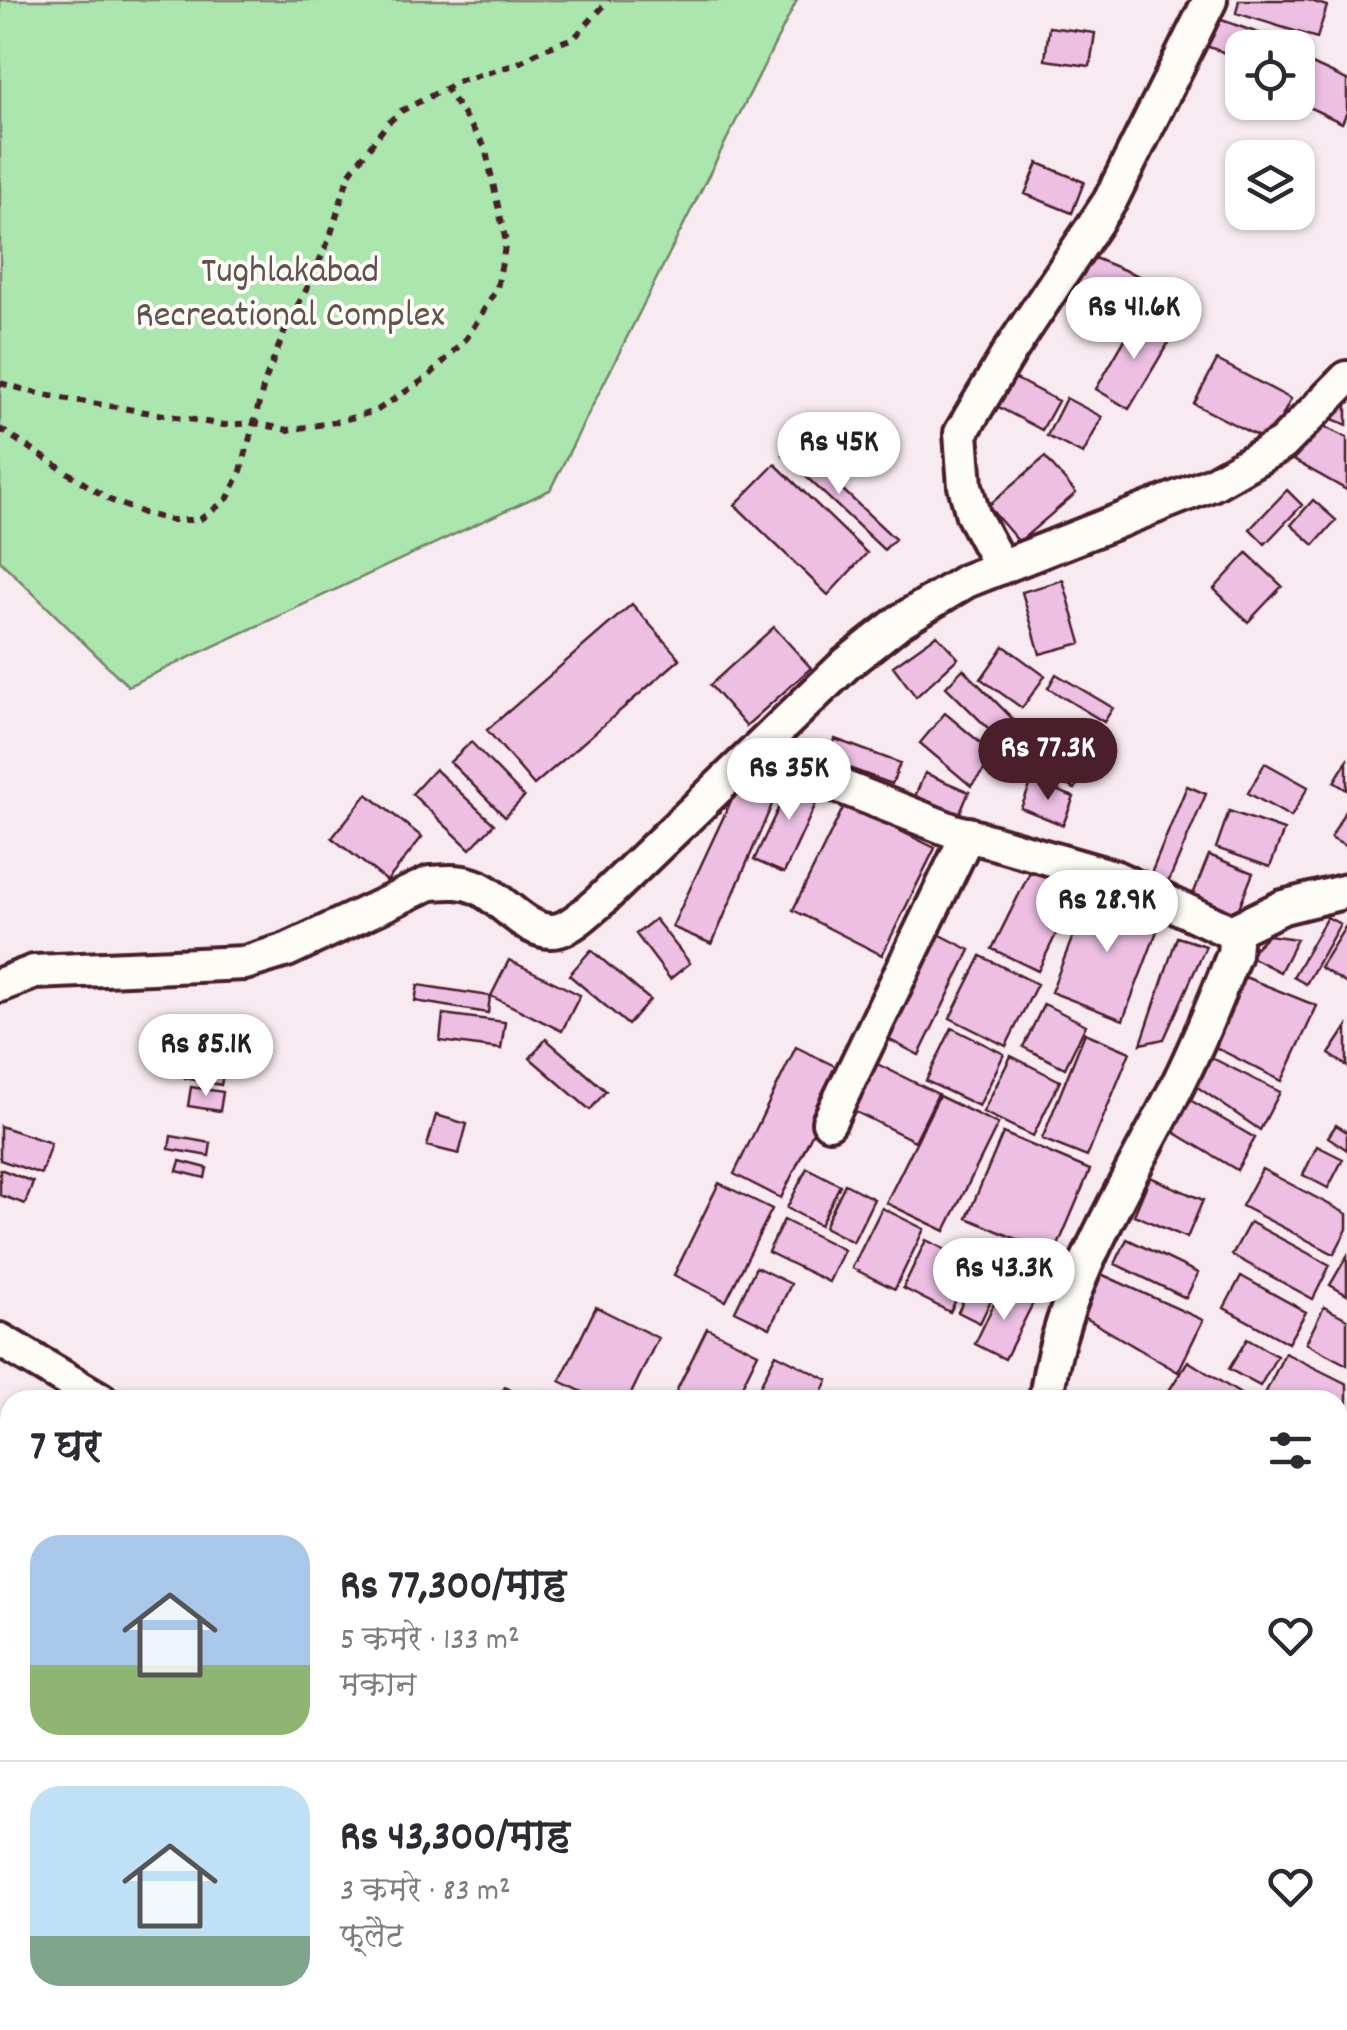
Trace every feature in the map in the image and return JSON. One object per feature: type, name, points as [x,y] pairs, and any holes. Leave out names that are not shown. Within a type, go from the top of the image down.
[{"type":"street","points":[[1000,567],[973,515],[965,486],[961,433],[1010,351],[1110,201],[1210,0]]},
{"type":"street","points":[[0,985],[34,972],[245,963],[286,950],[430,883],[478,887],[542,930],[554,932],[567,927],[598,903],[846,664],[899,622],[966,581],[1212,484],[1250,465],[1282,444],[1347,378]]},
{"type":"street","points":[[764,746],[837,784],[968,834],[1114,877],[1231,932],[1234,954],[1205,1026],[1083,1274],[1052,1360],[1048,1390]]},
{"type":"street","points":[[829,1122],[968,834]]},
{"type":"street","points":[[1231,932],[1283,906],[1347,891]]},
{"type":"street","points":[[0,1340],[84,1390]]},
{"type":"path","points":[[0,430],[110,500],[170,520],[199,520],[228,498],[241,472],[265,381],[330,237],[349,174],[400,111],[446,88],[517,64],[540,50],[575,38],[609,0]]},
{"type":"path","points":[[0,383],[44,395],[224,425],[254,423],[288,430],[376,410],[428,377],[467,338],[497,288],[506,242],[485,147],[446,88]]},
{"type":"green space","name":"Tughlakabad Recreational Complex","points":[[0,0],[797,0],[550,490],[128,686],[0,561]]},
{"type":"building","points":[[1239,0],[1308,0],[1327,6],[1317,38],[1315,30],[1291,30],[1236,13]]},
{"type":"building","points":[[1216,18],[1250,30],[1225,30],[1225,53],[1206,46]]},
{"type":"building","points":[[1049,27],[1095,33],[1090,66],[1045,60]]},
{"type":"building","points":[[1315,65],[1347,80],[1347,112],[1342,123],[1315,110]]},
{"type":"building","points":[[1038,163],[1084,182],[1072,213],[1025,194]]},
{"type":"building","points":[[1082,253],[1154,282],[1141,313],[1069,285]]},
{"type":"building","points":[[1139,315],[1173,335],[1129,409],[1096,389]]},
{"type":"building","points":[[1217,360],[1291,399],[1269,442],[1194,404]]},
{"type":"building","points":[[1005,373],[1058,401],[1042,430],[989,402]]},
{"type":"building","points":[[1347,393],[1347,425],[1332,419]]},
{"type":"building","points":[[1066,398],[1102,417],[1083,454],[1047,436]]},
{"type":"building","points":[[815,416],[881,457],[870,475],[804,433]]},
{"type":"building","points":[[1317,423],[1347,438],[1347,490],[1290,458]]},
{"type":"building","points":[[794,444],[895,539],[884,550],[783,455]]},
{"type":"building","points":[[1045,457],[1076,493],[1019,542],[988,506]]},
{"type":"building","points":[[775,464],[867,553],[828,595],[735,505]]},
{"type":"building","points":[[1287,490],[1302,505],[1265,544],[1250,529]]},
{"type":"building","points":[[1313,500],[1336,520],[1314,545],[1291,525]]},
{"type":"building","points":[[1247,553],[1282,586],[1248,622],[1214,589]]},
{"type":"building","points":[[1063,580],[1081,643],[1040,654],[1022,592]]},
{"type":"building","points":[[632,604],[680,659],[534,785],[487,730]]},
{"type":"building","points":[[774,627],[811,668],[746,726],[710,685]]},
{"type":"building","points":[[937,635],[958,658],[916,697],[893,666]]},
{"type":"building","points":[[1004,646],[1045,676],[1022,708],[981,679]]},
{"type":"building","points":[[963,669],[1015,721],[998,738],[946,687]]},
{"type":"building","points":[[1056,674],[1113,708],[1104,722],[1048,688]]},
{"type":"building","points":[[945,713],[996,756],[971,786],[920,743]]},
{"type":"building","points":[[835,739],[900,763],[892,784],[827,760]]},
{"type":"building","points":[[1055,740],[1090,756],[1075,789],[1040,773]]},
{"type":"building","points":[[471,742],[524,797],[505,817],[450,762]]},
{"type":"building","points":[[1347,761],[1347,790],[1334,782]]},
{"type":"building","points":[[1265,763],[1308,787],[1291,817],[1248,793]]},
{"type":"building","points":[[435,769],[494,824],[470,849],[412,794]]},
{"type":"building","points":[[745,771],[780,786],[712,944],[672,927]]},
{"type":"building","points":[[795,773],[824,786],[784,873],[754,860]]},
{"type":"building","points":[[925,773],[969,792],[954,827],[910,808]]},
{"type":"building","points":[[1032,781],[1074,797],[1063,825],[1021,808]]},
{"type":"building","points":[[1187,786],[1206,794],[1168,883],[1150,876]]},
{"type":"building","points":[[367,794],[422,837],[387,881],[332,838]]},
{"type":"building","points":[[845,804],[935,848],[882,955],[793,910]]},
{"type":"building","points":[[1229,811],[1284,830],[1270,867],[1216,848]]},
{"type":"building","points":[[1347,812],[1347,847],[1331,838]]},
{"type":"building","points":[[1209,855],[1253,873],[1232,925],[1188,907]]},
{"type":"building","points":[[1036,860],[1081,883],[1038,971],[992,949]]},
{"type":"building","points":[[1091,890],[1162,918],[1123,1020],[1051,992]]},
{"type":"building","points":[[1327,917],[1340,924],[1306,984],[1293,977]]},
{"type":"building","points":[[655,919],[690,963],[670,979],[636,934]]},
{"type":"building","points":[[1347,924],[1347,984],[1320,967]]},
{"type":"building","points":[[927,928],[970,950],[919,1055],[880,1035]]},
{"type":"building","points":[[1268,935],[1297,939],[1280,972],[1247,955]]},
{"type":"building","points":[[1177,937],[1206,946],[1164,1039],[1141,1044]]},
{"type":"building","points":[[591,950],[650,1000],[628,1025],[569,975]]},
{"type":"building","points":[[981,956],[1037,984],[1006,1046],[950,1018]]},
{"type":"building","points":[[509,960],[580,995],[562,1031],[491,996]]},
{"type":"building","points":[[1245,977],[1317,1006],[1282,1081],[1205,1042]]},
{"type":"building","points":[[418,985],[490,996],[488,1013],[415,1001]]},
{"type":"building","points":[[1044,1004],[1086,1025],[1065,1068],[1023,1047]]},
{"type":"building","points":[[443,1014],[505,1022],[501,1049],[440,1041]]},
{"type":"building","points":[[1347,1027],[1347,1066],[1329,1054]]},
{"type":"building","points":[[952,1028],[1004,1054],[979,1106],[926,1081]]},
{"type":"building","points":[[1085,1033],[1130,1052],[1087,1157],[1042,1139]]},
{"type":"building","points":[[212,1035],[240,1041],[236,1060],[208,1054]]},
{"type":"building","points":[[546,1039],[606,1091],[590,1110],[530,1058]]},
{"type":"building","points":[[796,1047],[843,1070],[781,1198],[734,1174]]},
{"type":"building","points":[[1011,1056],[1060,1081],[1033,1136],[983,1112]]},
{"type":"building","points":[[189,1057],[225,1064],[221,1085],[185,1078]]},
{"type":"building","points":[[865,1058],[938,1094],[915,1141],[842,1105]]},
{"type":"building","points":[[1212,1058],[1280,1092],[1260,1130],[1193,1084]]},
{"type":"building","points":[[191,1087],[223,1092],[220,1111],[188,1106]]},
{"type":"building","points":[[939,1096],[998,1124],[945,1231],[886,1203]]},
{"type":"building","points":[[1190,1100],[1255,1138],[1237,1170],[1167,1128]]},
{"type":"building","points":[[436,1115],[467,1124],[459,1154],[427,1146]]},
{"type":"building","points":[[1336,1125],[1347,1132],[1347,1150],[1328,1137]]},
{"type":"building","points":[[0,1126],[51,1143],[41,1174],[0,1160]]},
{"type":"building","points":[[1003,1133],[1090,1170],[1054,1255],[967,1218]]},
{"type":"building","points":[[171,1136],[211,1143],[209,1156],[169,1149]]},
{"type":"building","points":[[1317,1146],[1343,1159],[1328,1188],[1303,1175]]},
{"type":"building","points":[[180,1161],[207,1168],[205,1178],[177,1171]]},
{"type":"building","points":[[807,1168],[840,1185],[820,1225],[787,1208]]},
{"type":"building","points":[[0,1169],[33,1182],[25,1204],[0,1195]]},
{"type":"building","points":[[1262,1169],[1347,1214],[1347,1229],[1334,1254],[1242,1206]]},
{"type":"building","points":[[1150,1177],[1203,1200],[1187,1238],[1134,1215]]},
{"type":"building","points":[[719,1183],[772,1209],[726,1301],[674,1275]]},
{"type":"building","points":[[845,1184],[874,1199],[853,1242],[824,1227]]},
{"type":"building","points":[[882,1208],[924,1229],[895,1289],[852,1268]]},
{"type":"building","points":[[784,1220],[844,1250],[829,1282],[768,1252]]},
{"type":"building","points":[[1250,1222],[1330,1265],[1313,1299],[1232,1255]]},
{"type":"building","points":[[1127,1239],[1198,1273],[1186,1298],[1115,1264]]},
{"type":"building","points":[[926,1240],[974,1264],[950,1312],[903,1288]]},
{"type":"building","points":[[1347,1256],[1347,1295],[1330,1285]]},
{"type":"building","points":[[756,1267],[791,1284],[770,1328],[735,1311]]},
{"type":"building","points":[[979,1268],[1001,1279],[980,1323],[958,1312]]},
{"type":"building","points":[[1101,1274],[1203,1320],[1178,1372],[1079,1314]]},
{"type":"building","points":[[1241,1276],[1306,1312],[1288,1343],[1224,1308]]},
{"type":"building","points":[[1002,1287],[1033,1303],[1005,1359],[975,1344]]},
{"type":"building","points":[[596,1307],[658,1338],[633,1390],[578,1390],[560,1381]]},
{"type":"building","points":[[1324,1307],[1347,1319],[1347,1365],[1306,1343]]},
{"type":"building","points":[[707,1328],[758,1353],[740,1390],[677,1390]]},
{"type":"building","points":[[1247,1339],[1277,1356],[1260,1386],[1229,1369]]},
{"type":"building","points":[[1285,1353],[1347,1384],[1347,1390],[1267,1390]]},
{"type":"building","points":[[776,1354],[828,1380],[824,1390],[758,1390]]},
{"type":"building","points":[[1188,1361],[1234,1390],[1169,1390]]}]
